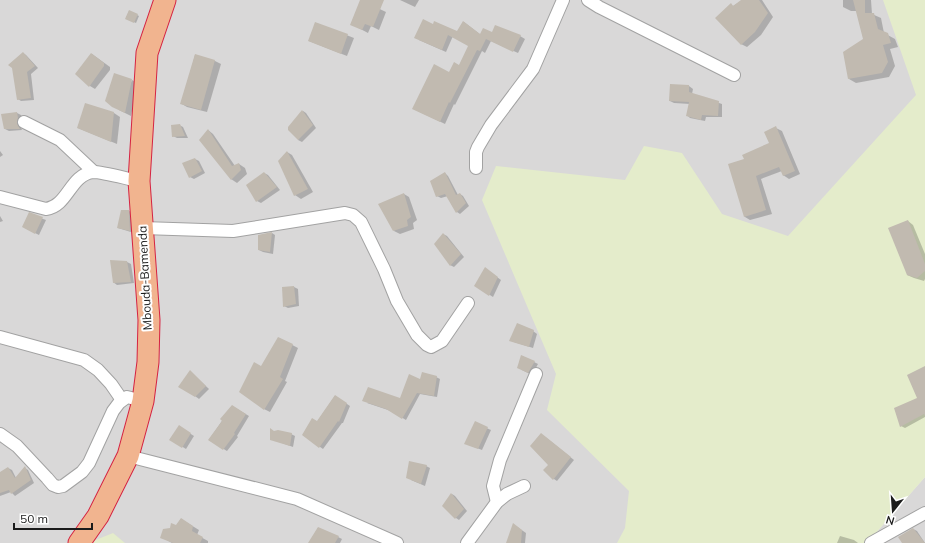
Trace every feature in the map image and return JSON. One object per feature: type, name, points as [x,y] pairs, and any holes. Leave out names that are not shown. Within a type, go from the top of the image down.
[{"type":"highway","name":"Mbouda-Bamenda","points":[[84,541],[128,456],[143,401],[148,362],[148,320],[139,180],[148,53],[162,2]]},
{"type":"street","points":[[476,168],[476,152],[478,147],[491,124],[533,69],[563,0]]},
{"type":"street","points":[[588,0],[599,7],[734,75]]},
{"type":"street","points":[[24,122],[60,140],[94,172]]},
{"type":"street","points":[[0,197],[46,209],[59,203],[76,180],[94,172],[139,180]]},
{"type":"street","points":[[143,228],[233,231],[345,213],[353,215],[361,222],[398,301],[417,335],[427,345],[431,347],[442,341],[468,303]]},
{"type":"street","points":[[0,337],[84,360],[98,370],[111,384],[122,400]]},
{"type":"street","points":[[497,502],[493,486],[500,460],[536,374]]},
{"type":"street","points":[[0,434],[17,446],[53,485],[58,487],[63,486],[82,472],[89,463],[113,411],[122,400],[127,397],[143,401]]},
{"type":"street","points":[[128,456],[296,499],[398,543]]},
{"type":"street","points":[[467,543],[497,502],[507,494],[524,486]]},
{"type":"street","points":[[871,543],[925,514]]},
{"type":"shaded area","points":[[0,0],[925,0],[925,329],[750,543],[0,543]]},
{"type":"shaded area","points":[[925,477],[925,543],[867,543]]},
{"type":"green space","points":[[883,0],[925,0],[925,477],[867,543],[617,543],[625,528],[629,491],[547,410],[556,374],[482,200],[496,166],[625,180],[644,146],[682,153],[722,214],[788,236],[916,95]]},
{"type":"green space","points":[[113,533],[125,543],[88,543]]},
{"type":"building","points":[[360,0],[384,0],[373,27],[365,24],[362,30],[350,25]]},
{"type":"building","points":[[741,0],[759,0],[768,13],[755,32],[741,45],[715,18],[731,3],[733,6]]},
{"type":"building","points":[[853,0],[865,0],[865,13],[874,13],[878,29],[888,33],[891,43],[883,45],[888,62],[882,73],[848,79],[843,52],[863,39]]},
{"type":"building","points":[[129,10],[138,14],[134,23],[125,19]]},
{"type":"building","points":[[423,19],[433,24],[434,21],[457,31],[463,21],[480,34],[483,28],[492,32],[495,25],[521,35],[513,52],[486,39],[480,51],[477,50],[440,122],[412,109],[434,64],[449,72],[454,62],[459,65],[468,46],[448,35],[442,50],[414,38]]},
{"type":"building","points":[[315,22],[348,34],[341,54],[308,41]]},
{"type":"building","points":[[23,52],[35,66],[27,72],[31,98],[17,100],[12,68],[8,65]]},
{"type":"building","points":[[91,53],[104,63],[104,66],[89,87],[75,74]]},
{"type":"building","points":[[195,54],[215,60],[201,110],[180,104]]},
{"type":"building","points":[[114,73],[132,79],[125,113],[112,107],[105,101]]},
{"type":"building","points":[[670,84],[689,85],[689,92],[719,101],[718,116],[702,115],[701,120],[686,116],[689,102],[669,101]]},
{"type":"building","points":[[85,103],[114,112],[111,142],[77,128]]},
{"type":"building","points":[[302,110],[313,125],[298,140],[288,130],[288,127]]},
{"type":"building","points":[[17,112],[17,123],[20,129],[4,129],[1,114]]},
{"type":"building","points":[[180,124],[185,136],[172,137],[171,125]]},
{"type":"building","points":[[776,126],[795,171],[783,176],[779,167],[756,176],[766,210],[744,217],[728,164],[744,159],[742,155],[769,143],[764,132]]},
{"type":"building","points":[[208,129],[232,166],[239,163],[241,170],[231,180],[199,140]]},
{"type":"building","points":[[287,151],[308,189],[294,196],[278,161]]},
{"type":"building","points":[[195,158],[202,171],[189,178],[182,163]]},
{"type":"building","points":[[264,172],[277,187],[256,202],[246,185]]},
{"type":"building","points":[[445,172],[456,195],[460,193],[466,203],[456,213],[445,194],[436,197],[430,181]]},
{"type":"building","points":[[404,193],[411,217],[407,220],[408,226],[393,231],[378,204]]},
{"type":"building","points":[[121,210],[129,210],[130,231],[117,228]]},
{"type":"building","points":[[29,212],[43,217],[35,234],[22,227]]},
{"type":"building","points":[[908,220],[925,264],[925,271],[917,278],[907,275],[888,228]]},
{"type":"building","points":[[272,232],[270,252],[258,250],[258,235]]},
{"type":"building","points":[[443,233],[461,254],[450,266],[434,244]]},
{"type":"building","points":[[110,260],[127,261],[131,282],[113,283]]},
{"type":"building","points":[[485,267],[498,277],[489,296],[474,286]]},
{"type":"building","points":[[294,286],[296,304],[283,307],[282,287]]},
{"type":"building","points":[[517,323],[534,330],[529,347],[509,341]]},
{"type":"building","points":[[278,337],[293,344],[280,377],[283,379],[264,410],[239,392],[254,362],[261,366]]},
{"type":"building","points":[[521,355],[535,361],[528,373],[517,368]]},
{"type":"building","points":[[925,366],[925,416],[924,414],[900,427],[894,408],[917,398],[907,375]]},
{"type":"building","points":[[190,370],[206,386],[195,397],[178,387]]},
{"type":"building","points":[[422,372],[437,376],[434,396],[417,393],[402,419],[386,409],[362,401],[368,387],[400,398],[409,374],[420,379]]},
{"type":"building","points":[[335,395],[347,403],[339,422],[338,421],[319,448],[302,435],[312,418],[317,421]]},
{"type":"building","points":[[232,405],[246,414],[234,433],[235,434],[223,450],[208,440],[222,421],[220,419]]},
{"type":"building","points":[[475,421],[488,427],[478,449],[464,444]]},
{"type":"building","points":[[179,425],[191,433],[182,448],[169,440]]},
{"type":"building","points":[[270,428],[274,431],[278,430],[292,433],[290,446],[270,440]]},
{"type":"building","points":[[541,433],[571,457],[553,480],[543,470],[548,465],[530,446]]},
{"type":"building","points":[[409,461],[427,465],[421,484],[406,478]]},
{"type":"building","points":[[25,466],[31,480],[11,494],[9,490],[0,493],[0,472],[8,467],[15,478]]},
{"type":"building","points":[[451,493],[464,509],[455,519],[442,506]]},
{"type":"building","points":[[181,518],[193,526],[192,531],[203,537],[200,543],[173,543],[160,538],[163,529],[170,528],[171,523],[176,525]]},
{"type":"building","points":[[513,523],[522,530],[521,543],[506,543]]},
{"type":"building","points":[[318,527],[339,536],[335,543],[308,543]]},
{"type":"building","points":[[913,528],[925,543],[902,543],[898,537]]}]
